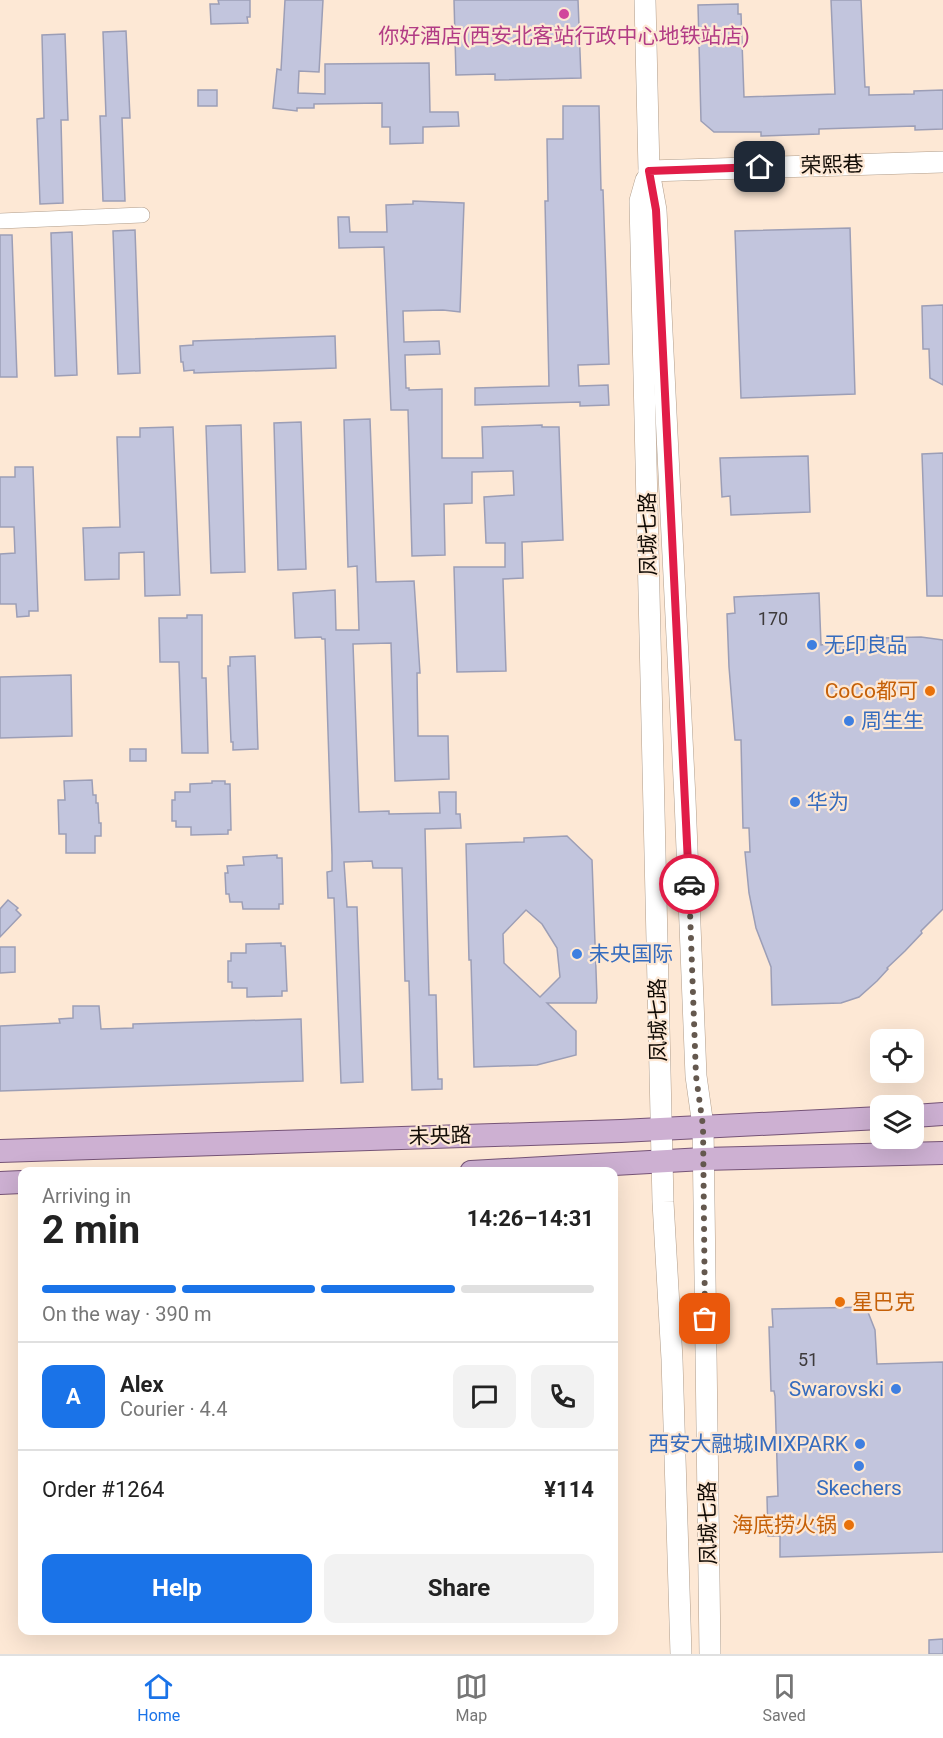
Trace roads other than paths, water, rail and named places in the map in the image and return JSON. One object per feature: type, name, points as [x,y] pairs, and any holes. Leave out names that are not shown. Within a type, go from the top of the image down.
[{"type":"main road","points":[[924,1115],[943,1114]]},
{"type":"main road","name":"未央路","points":[[0,1151],[621,1131],[661,1127],[870,1118]]},
{"type":"main road","name":"未央路","points":[[566,1167],[703,1159],[943,1153]]},
{"type":"main road","points":[[0,1183],[18,1182]]},
{"type":"street","name":"凤城七路","points":[[645,0],[649,171],[656,210],[685,787],[696,1076],[703,1126],[710,1654]]},
{"type":"street","name":"荣熙巷","points":[[649,171],[943,162]]},
{"type":"street","name":"凤城七路","points":[[649,171],[640,201],[663,1202],[672,1359],[681,1654]]},
{"type":"street","points":[[0,221],[142,215]]},
{"type":"place","name":"你好酒店(西安北客站行政中心地铁站店)","points":[[564,14]]},
{"type":"place","name":"无印良品","points":[[812,645]]},
{"type":"place","name":"CoCo都可","points":[[930,691]]},
{"type":"place","name":"周生生","points":[[849,721]]},
{"type":"place","name":"华为","points":[[795,802]]},
{"type":"place","name":"未央国际","points":[[577,954]]},
{"type":"place","name":"星巴克","points":[[840,1302]]},
{"type":"place","name":"Swarovski","points":[[896,1389]]},
{"type":"place","name":"西安大融城IMIXPARK","points":[[860,1444]]},
{"type":"place","name":"Skechers","points":[[859,1466]]},
{"type":"place","name":"海底捞火锅","points":[[849,1525]]}]
